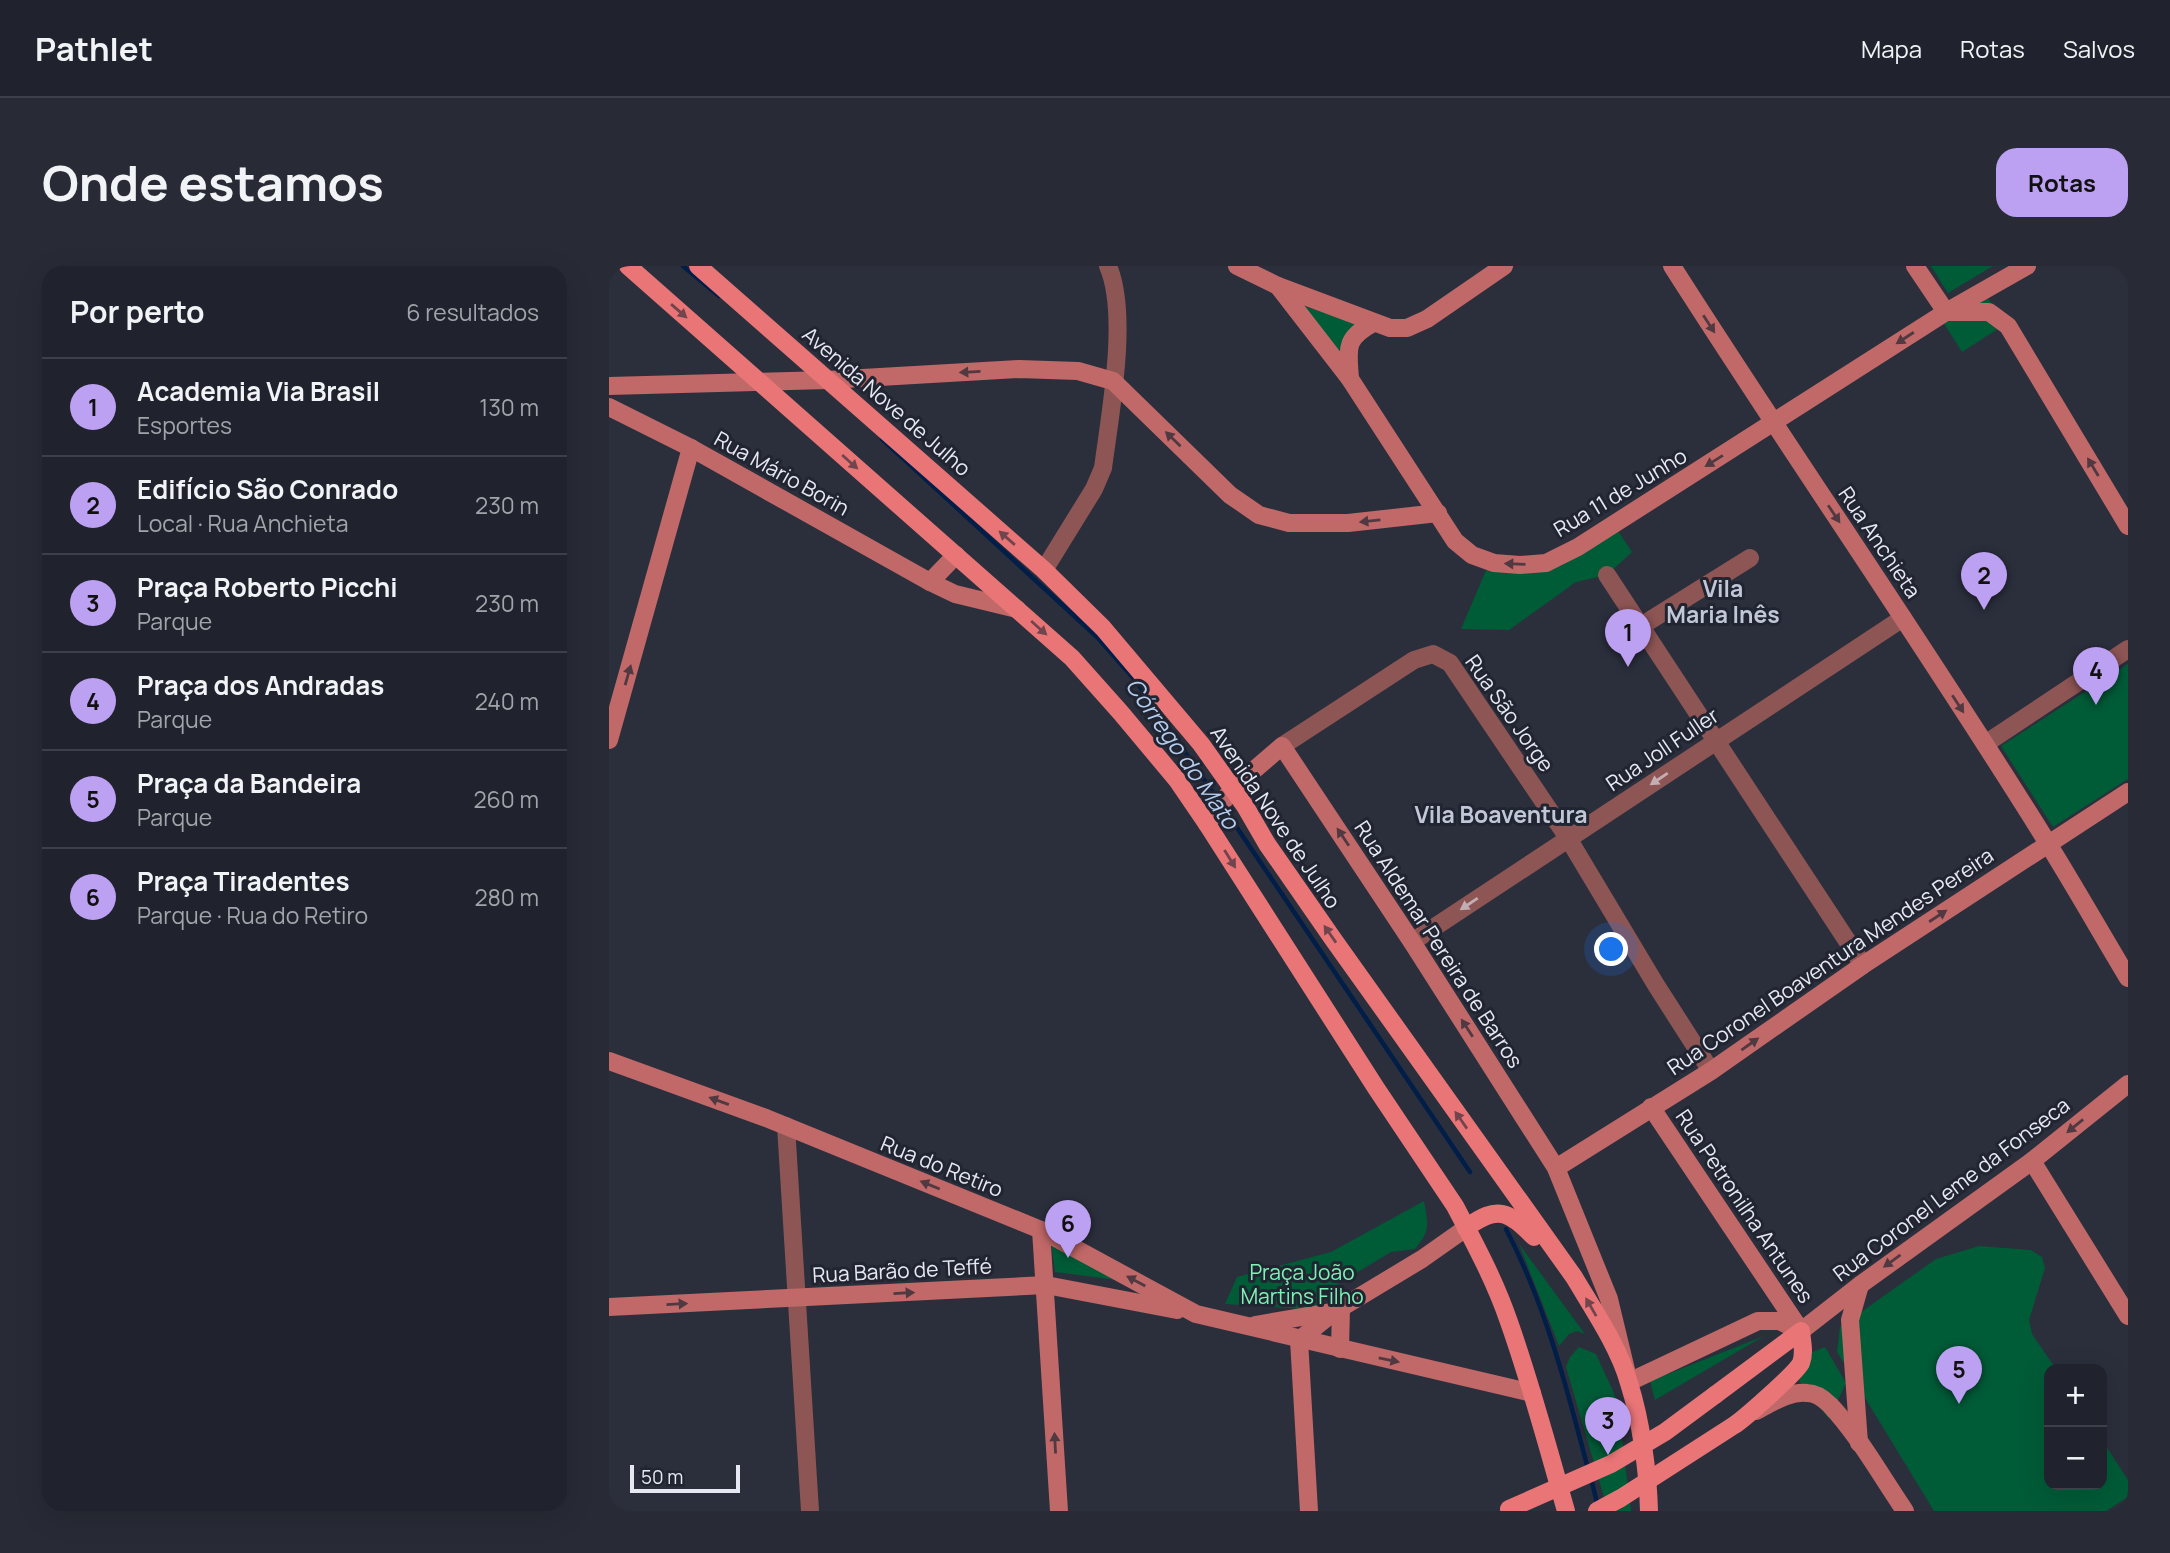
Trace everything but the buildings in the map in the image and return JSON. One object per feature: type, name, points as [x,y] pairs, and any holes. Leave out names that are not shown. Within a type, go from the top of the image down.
[{"type":"main road","points":[[628,266],[1072,658],[1212,817],[1376,1088],[1455,1206],[1487,1268],[1509,1321],[1566,1511]]},
{"type":"main road","name":"Avenida Nove de Julho","points":[[701,267],[1044,570],[1104,628],[1201,744],[1333,939],[1574,1277],[1606,1332],[1629,1382],[1648,1475],[1649,1511]]},
{"type":"main road","points":[[1466,1228],[1490,1213],[1504,1213],[1514,1217],[1574,1277]]},
{"type":"main road","points":[[1504,1510],[1611,1464],[1665,1432],[1801,1331],[1804,1353],[1800,1366],[1743,1419],[1621,1499],[1597,1511]]},
{"type":"street","points":[[1044,570],[1094,489],[1103,468],[1119,324],[1114,280],[1108,266]]},
{"type":"street","points":[[1237,266],[1278,286],[1391,328],[1407,328],[1427,319],[1504,266]]},
{"type":"street","name":"Rua Anchieta","points":[[1672,266],[1985,744],[2048,843],[2128,978]]},
{"type":"street","points":[[1915,266],[1946,312],[1989,312],[2008,326],[2128,526]]},
{"type":"street","name":"Rua 11 de Junho","points":[[1278,286],[1350,379],[1455,541],[1472,555],[1494,563],[1520,565],[1546,563],[1578,547],[1946,312],[2027,266]]},
{"type":"street","points":[[1350,379],[1351,340],[1356,333],[1373,323]]},
{"type":"street","points":[[609,386],[828,380],[1019,369],[1078,371],[1113,381],[1230,495],[1259,515],[1289,523],[1336,523],[1438,513]]},
{"type":"street","name":"Rua Mário Borin","points":[[609,407],[691,448],[930,582],[955,594],[1017,608]]},
{"type":"street","points":[[609,740],[691,448]]},
{"type":"street","points":[[930,582],[956,555]]},
{"type":"street","points":[[1641,626],[1750,558]]},
{"type":"street","points":[[1607,575],[1863,965]]},
{"type":"street","name":"Rua Joll Fuller","points":[[1412,942],[1903,618]]},
{"type":"street","points":[[1985,744],[2128,649]]},
{"type":"street","name":"Rua São Jorge","points":[[1282,746],[1414,660],[1433,654],[1450,663],[1568,838],[1711,1071]]},
{"type":"street","points":[[1212,817],[1231,790],[1282,746]]},
{"type":"street","name":"Rua Aldemar Pereira de Barros","points":[[1282,746],[1412,942],[1556,1168],[1609,1299],[1629,1382]]},
{"type":"street","name":"Rua Coronel Boaventura Mendes Pereira","points":[[1556,1168],[1711,1071],[1863,965],[2128,792]]},
{"type":"street","name":"Rua do Retiro","points":[[609,1061],[786,1126],[1041,1230],[1196,1314],[1531,1393]]},
{"type":"street","name":"Rua Coronel Leme da Fonseca","points":[[1801,1331],[1860,1284],[2032,1161],[2128,1084]]},
{"type":"street","name":"Rua Petronilha Antunes","points":[[1651,1107],[1801,1331]]},
{"type":"street","points":[[786,1126],[810,1511]]},
{"type":"street","points":[[2032,1161],[2128,1316]]},
{"type":"street","points":[[1309,1511],[1299,1340],[1338,1310],[1422,1259],[1466,1228]]},
{"type":"street","points":[[1041,1230],[1059,1511]]},
{"type":"street","points":[[1859,1443],[1850,1320],[1860,1284]]},
{"type":"street","name":"Rua Barão de Teffé","points":[[609,1307],[1046,1285],[1196,1314]]},
{"type":"street","points":[[1338,1310],[1340,1349]]},
{"type":"street","name":"Rua do Retiro","points":[[1252,1326],[1338,1310]]},
{"type":"street","points":[[1629,1382],[1758,1321],[1779,1321],[1801,1331]]},
{"type":"street","points":[[1743,1419],[1787,1396],[1809,1393],[1819,1396],[1829,1404],[1859,1443],[1905,1511]]},
{"type":"green space","points":[[1931,266],[1993,266],[1948,293]]},
{"type":"green space","points":[[1988,298],[2004,325],[1962,352],[1943,322]]},
{"type":"green space","points":[[1300,305],[1360,324],[1343,362]]},
{"type":"green space","points":[[1616,528],[1632,552],[1607,575],[1576,582],[1509,630],[1461,629],[1487,568],[1561,566]]},
{"type":"green space","points":[[2128,664],[2128,779],[2053,827],[2001,746]]},
{"type":"green space","name":"Praça João Martins Filho","points":[[1424,1201],[1427,1227],[1424,1237],[1415,1249],[1391,1252],[1328,1290],[1315,1307],[1305,1309],[1225,1304],[1237,1277],[1331,1252]]},
{"type":"green space","points":[[1051,1243],[1117,1280],[1055,1272]]},
{"type":"green space","points":[[1519,1244],[1585,1334],[1577,1331],[1569,1334],[1559,1346]]},
{"type":"green space","points":[[1979,1246],[2031,1250],[2042,1257],[2045,1268],[2029,1320],[2032,1334],[2053,1364],[2044,1364],[2044,1490],[2107,1490],[2107,1448],[2128,1480],[2128,1497],[2106,1511],[1934,1511],[1837,1352],[1840,1327],[1936,1259]]},
{"type":"green space","points":[[1764,1336],[1655,1400],[1650,1381]]},
{"type":"green space","points":[[1579,1347],[1596,1354],[1617,1400],[1631,1511],[1608,1511],[1566,1367]]},
{"type":"green space","points":[[1825,1347],[1846,1383],[1829,1419],[1799,1381],[1810,1353]]},
{"type":"waterway","name":"Córrego do Mato","points":[[683,266],[719,296]]},
{"type":"waterway","name":"Córrego do Mato","points":[[882,439],[1097,637],[1136,681],[1218,800]]},
{"type":"waterway","name":"Córrego do Mato","points":[[1223,807],[1470,1172]]},
{"type":"waterway","name":"Córrego do Mato","points":[[1506,1229],[1544,1317],[1588,1469]]},
{"type":"waterway","name":"Córrego do Mato","points":[[1591,1478],[1598,1507]]},
{"type":"place","name":"Edifício São Conrado","points":[[1984,610]]},
{"type":"place","name":"Academia Via Brasil","points":[[1628,667]]},
{"type":"place","name":"Praça dos Andradas","points":[[2096,705]]},
{"type":"place","name":"Praça Tiradentes","points":[[1068,1258]]},
{"type":"place","name":"Praça da Bandeira","points":[[1959,1404]]},
{"type":"place","name":"Praça Roberto Picchi","points":[[1608,1455]]},
{"type":"district","name":"Vila Maria Inês","points":[[1723,601]]},
{"type":"district","name":"Vila Boaventura","points":[[1501,814]]}]
